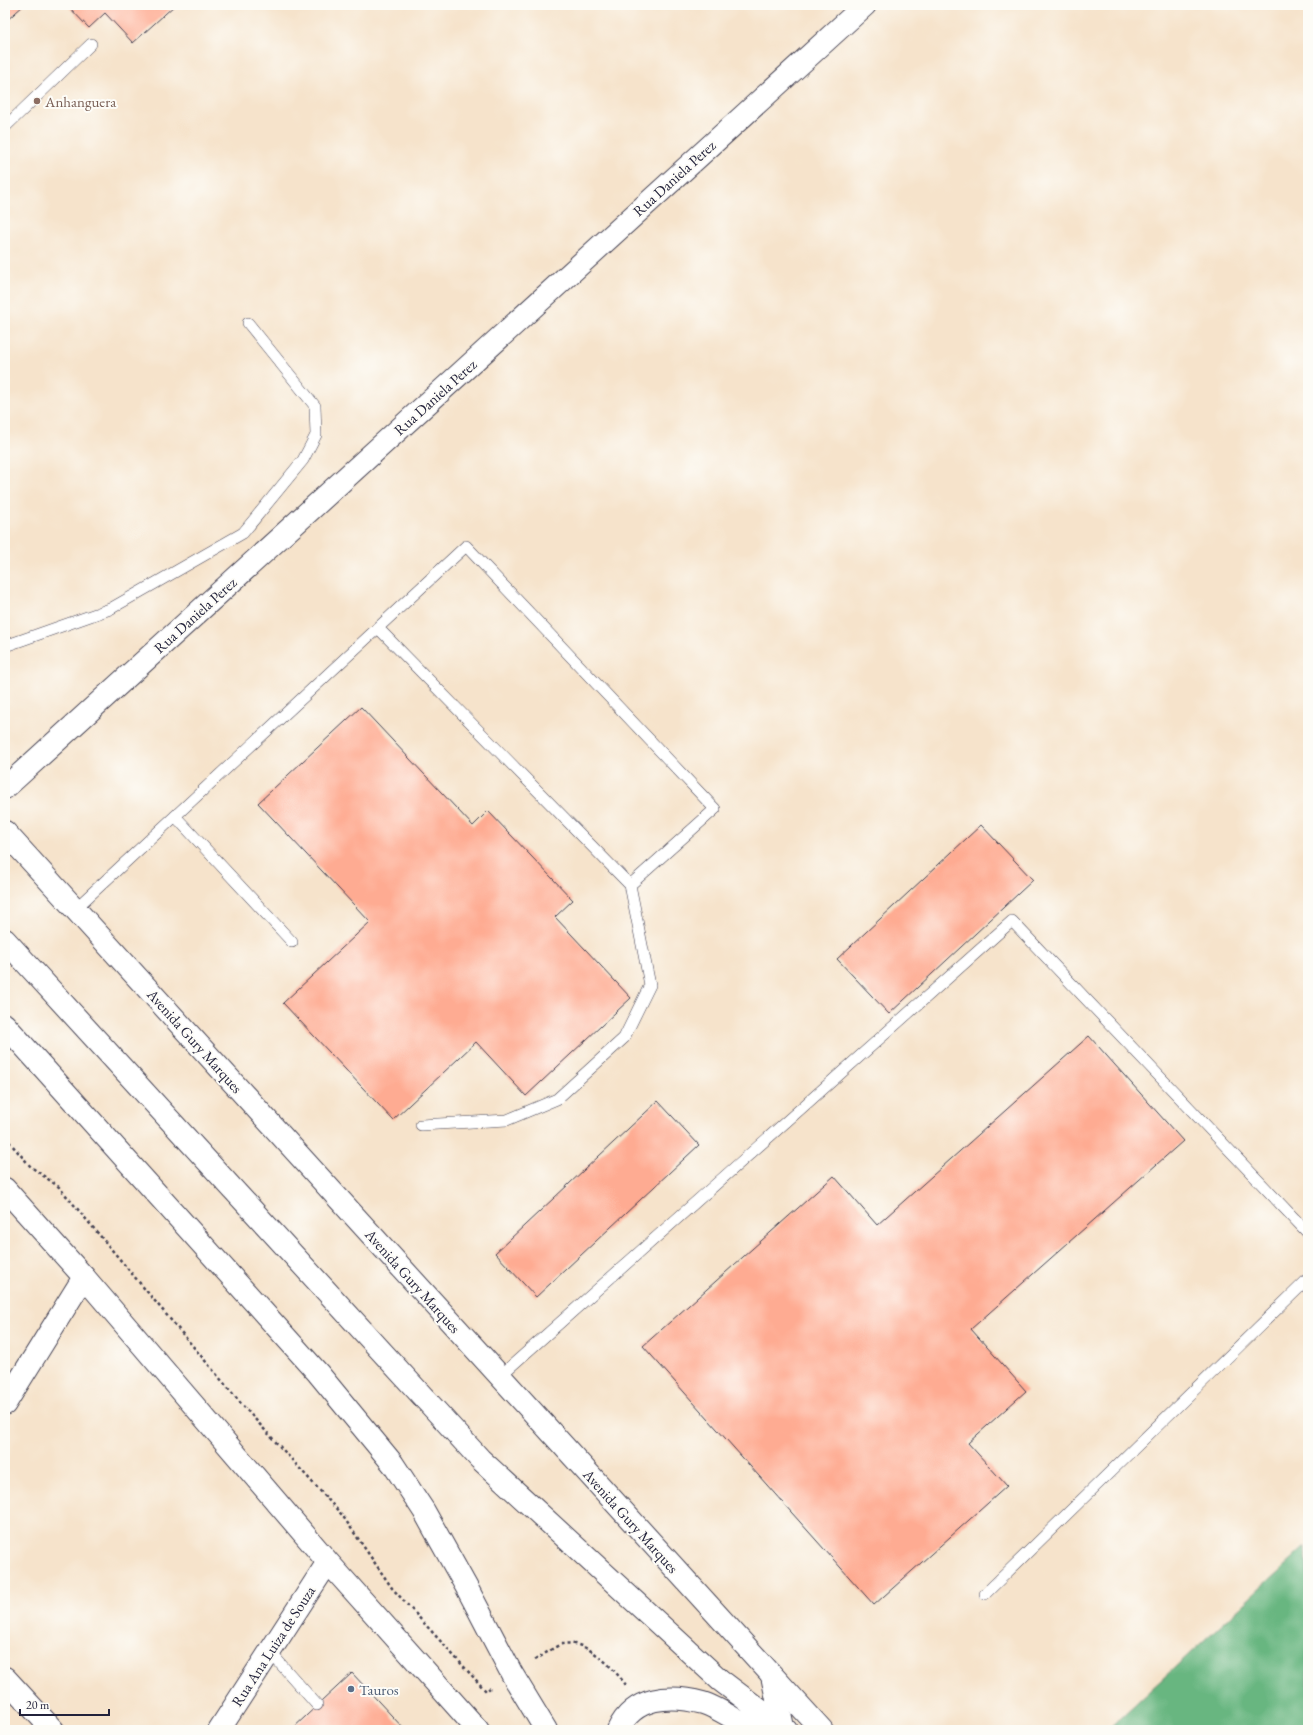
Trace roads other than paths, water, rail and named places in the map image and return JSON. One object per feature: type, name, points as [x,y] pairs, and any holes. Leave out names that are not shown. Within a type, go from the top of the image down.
[{"type":"main road","name":"Rua Daniela Perez","points":[[5,788],[865,5]]},
{"type":"main road","name":"Avenida Gury Marques","points":[[5,832],[822,1730]]},
{"type":"main road","points":[[5,940],[480,1460],[720,1680],[784,1728]]},
{"type":"main road","points":[[5,1025],[318,1373],[393,1464],[424,1511],[467,1588],[512,1674],[546,1730]]},
{"type":"main road","points":[[5,1189],[84,1277],[328,1562],[478,1730]]},
{"type":"main road","points":[[5,1404],[84,1277]]},
{"type":"main road","name":"Rua Ana Luiza de Souza","points":[[219,1730],[328,1562]]},
{"type":"main road","points":[[772,1676],[784,1728]]},
{"type":"main road","points":[[5,1678],[53,1730]]},
{"type":"main road","points":[[618,1730],[621,1722],[641,1704],[669,1697],[704,1703],[754,1730]]},
{"type":"lane","points":[[5,127],[91,44]]},
{"type":"lane","points":[[5,646],[110,609],[243,533],[303,460],[316,435],[315,406],[248,323]]},
{"type":"lane","points":[[75,909],[466,546],[715,809],[630,885]]},
{"type":"lane","points":[[378,628],[630,885],[650,985],[624,1038],[557,1099],[506,1120],[421,1124]]},
{"type":"lane","points":[[175,816],[292,942]]},
{"type":"lane","points":[[500,1376],[1012,922],[1308,1233]]},
{"type":"lane","points":[[985,1594],[1308,1279]]},
{"type":"lane","points":[[270,1652],[317,1705]]},
{"type":"place","name":"Anhanguera","points":[[37,101]]},
{"type":"place","name":"Tauros","points":[[351,1689]]}]
